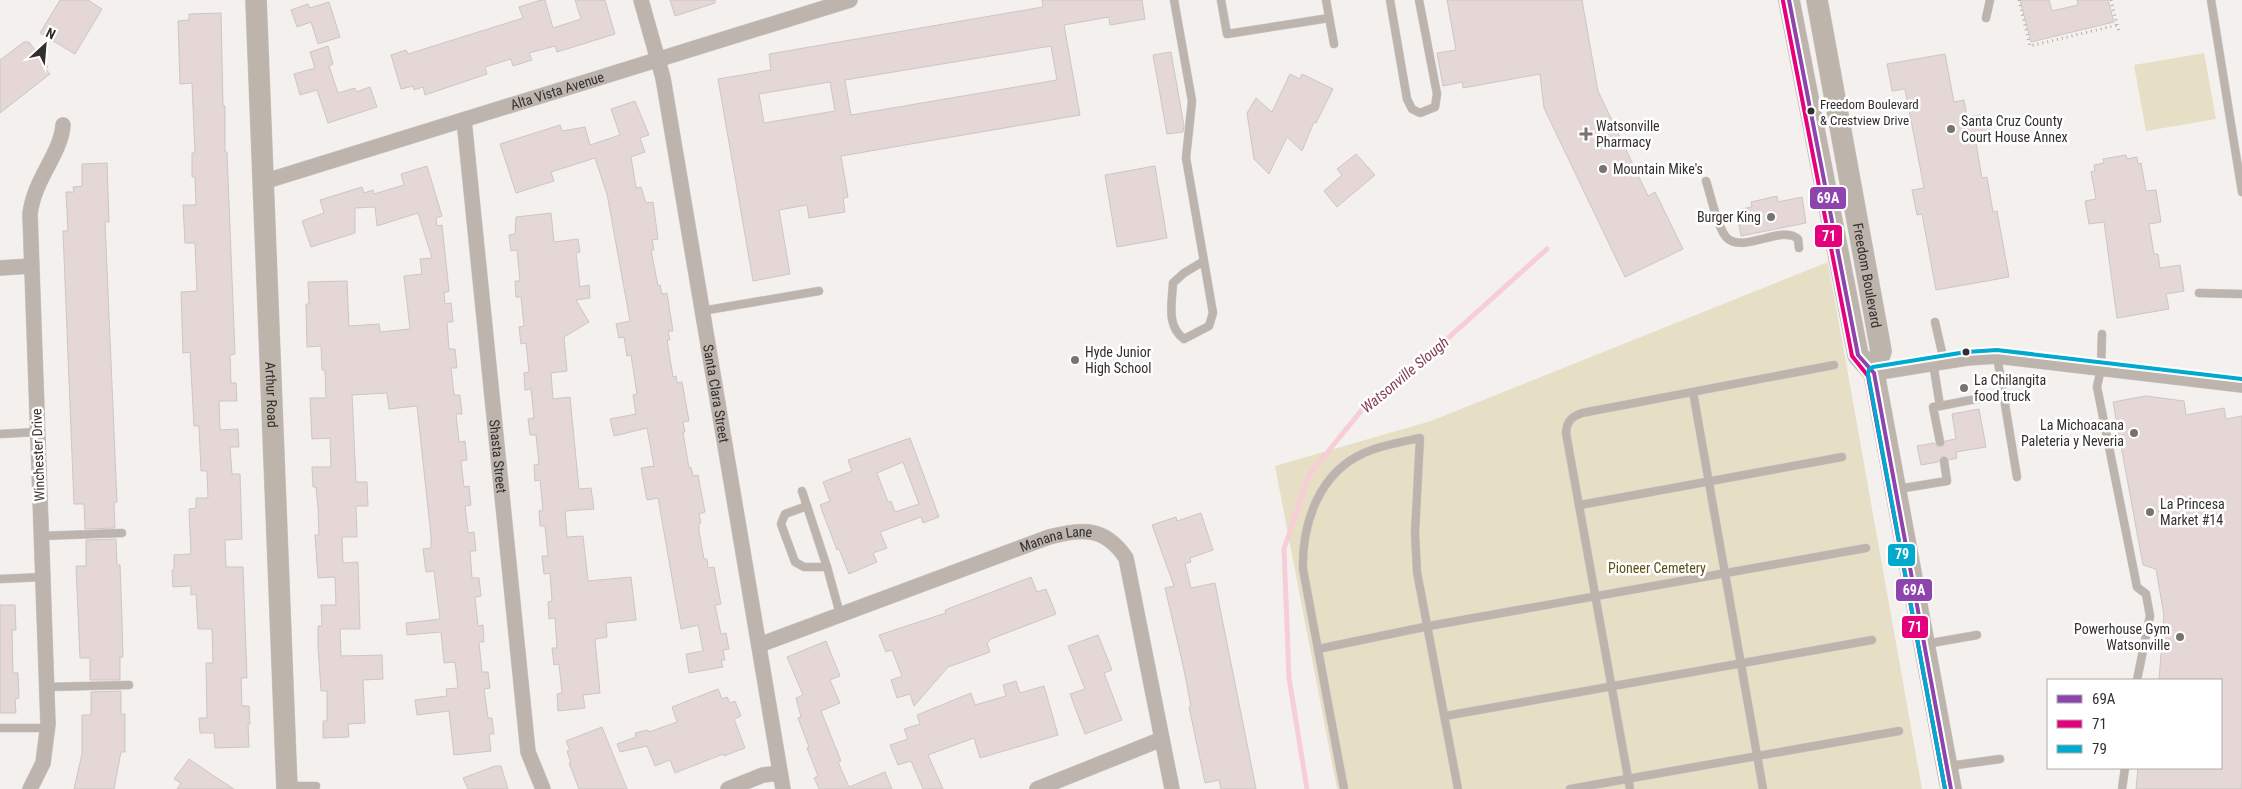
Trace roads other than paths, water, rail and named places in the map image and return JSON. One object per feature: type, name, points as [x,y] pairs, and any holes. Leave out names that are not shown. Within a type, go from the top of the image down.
[{"type":"main road","name":"Arthur Road","points":[[256,0],[287,788]]},
{"type":"main road","name":"Freedom Boulevard","points":[[1789,0],[1858,354],[1874,373]]},
{"type":"main road","name":"Freedom Boulevard","points":[[1817,0],[1881,352],[1874,373],[1951,789]]},
{"type":"street","name":"Santa Clara Street","points":[[641,0],[659,59],[783,789]]},
{"type":"street","name":"Alta Vista Avenue","points":[[263,182],[850,0]]},
{"type":"street","name":"Shasta Street","points":[[464,120],[528,752],[543,789]]},
{"type":"street","name":"Winchester Drive","points":[[30,789],[43,763],[48,728],[31,266],[31,204],[41,176],[61,138],[63,125]]},
{"type":"street","points":[[0,268],[31,266]]},
{"type":"street","points":[[1874,373],[1938,362],[1997,356],[2242,385]]},
{"type":"street","name":"Manana Lane","points":[[759,645],[1049,537],[1076,530],[1091,531],[1106,537],[1118,546],[1126,558],[1172,789]]},
{"type":"street","points":[[1037,789],[1162,739]]},
{"type":"street","points":[[728,789],[764,775],[780,773]]},
{"type":"lane","points":[[1174,0],[1192,101],[1186,158],[1204,261],[1213,313],[1209,326],[1184,339],[1177,334],[1172,322],[1173,283],[1184,273],[1204,261]]},
{"type":"lane","points":[[1221,0],[1226,34],[1329,18]]},
{"type":"lane","points":[[1326,0],[1334,44]]},
{"type":"lane","points":[[1390,0],[1407,99],[1412,109],[1420,113],[1435,107],[1437,94],[1419,0]]},
{"type":"lane","points":[[1986,18],[1990,0]]},
{"type":"lane","points":[[2211,0],[2242,192]]},
{"type":"lane","points":[[1706,181],[1724,234],[1731,241],[1740,243],[1790,235],[1798,239],[1799,248]]},
{"type":"lane","points":[[702,312],[818,291]]},
{"type":"lane","points":[[2199,293],[2242,294]]},
{"type":"lane","points":[[1935,322],[1940,406]]},
{"type":"lane","points":[[2102,334],[2101,368],[2097,387],[2137,587],[2146,594],[2150,616],[2137,679]]},
{"type":"lane","points":[[1997,356],[2017,477]]},
{"type":"lane","points":[[1630,789],[1597,595],[1566,433],[1570,420],[1582,413],[1834,365]]},
{"type":"lane","points":[[1693,392],[1763,789]]},
{"type":"lane","points":[[1940,442],[1933,408],[1976,399],[2004,397]]},
{"type":"lane","points":[[0,434],[37,432]]},
{"type":"lane","points":[[1344,789],[1303,569],[1303,551],[1315,503],[1332,476],[1351,459],[1385,445],[1420,438],[1415,550],[1417,572],[1429,626],[1458,789]]},
{"type":"lane","points":[[1580,505],[1842,457]]},
{"type":"lane","points":[[1896,489],[1947,481],[1944,461]]},
{"type":"lane","points":[[802,490],[828,567],[840,614]]},
{"type":"lane","points":[[807,506],[785,514],[781,524],[795,562],[804,567],[828,567]]},
{"type":"lane","points":[[41,536],[122,533]]},
{"type":"lane","points":[[1318,648],[1597,595],[1866,548]]},
{"type":"lane","points":[[0,579],[43,577]]},
{"type":"lane","points":[[1924,645],[1978,635]]},
{"type":"lane","points":[[1445,716],[1872,640]]},
{"type":"lane","points":[[47,687],[129,685]]},
{"type":"lane","points":[[0,728],[48,728]]},
{"type":"lane","points":[[1570,789],[1899,731]]},
{"type":"lane","points":[[1946,767],[2000,759]]},
{"type":"lane","points":[[2122,789],[2125,769]]},
{"type":"lane","points":[[287,788],[316,786]]},
{"type":"waterway","name":"Watsonville Slough","points":[[1307,789],[1289,678],[1284,549],[1309,475],[1369,401],[1415,368],[1547,249]]},
{"type":"place","name":"Freedom Boulevard & Crestview Drive","points":[[1811,111]]},
{"type":"place","name":"Santa Cruz County Court House Annex","points":[[1951,129]]},
{"type":"place","name":"Watsonville Pharmacy","points":[[1586,134]]},
{"type":"place","name":"Mountain Mike's","points":[[1603,169]]},
{"type":"place","name":"Burger King","points":[[1771,217]]},
{"type":"place","name":"Hyde Junior High School","points":[[1075,360]]},
{"type":"place","name":"La Chilangita food truck","points":[[1964,388]]},
{"type":"place","name":"La Michoacana Paleteria y Neveria","points":[[2134,433]]},
{"type":"place","name":"La Princesa Market #14","points":[[2150,512]]},
{"type":"place","name":"Powerhouse Gym Watsonville","points":[[2180,637]]},
{"type":"park label","name":"Pioneer Cemetery","points":[[1657,568]]}]
